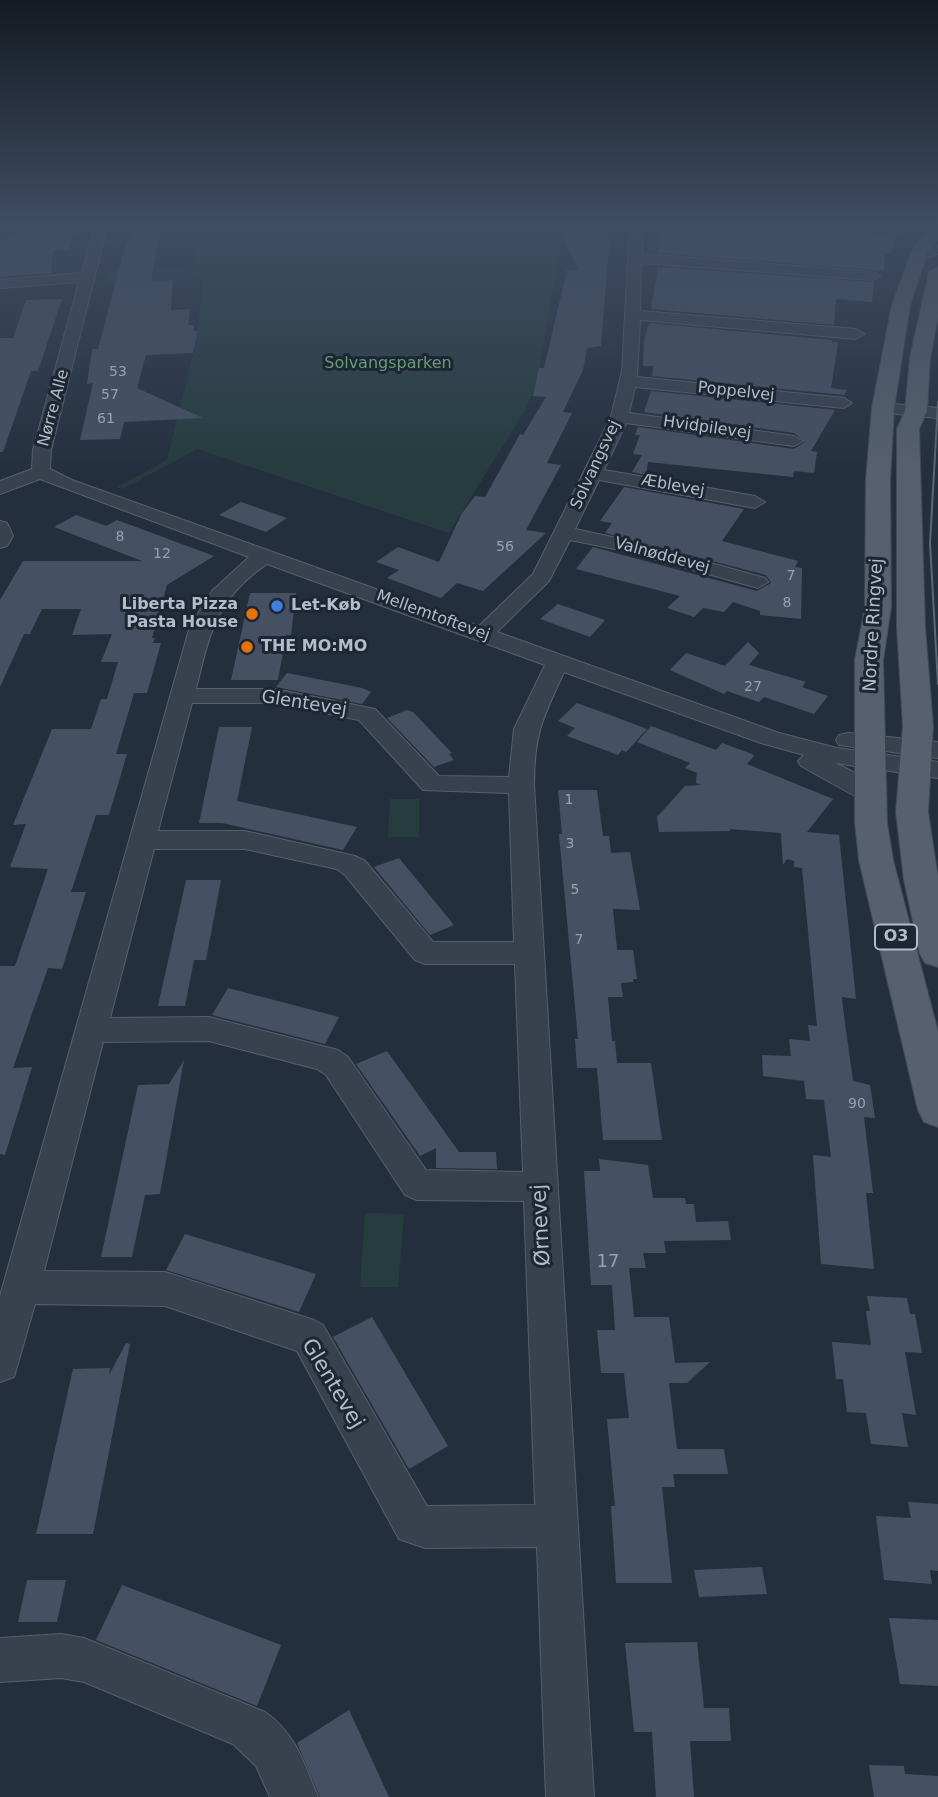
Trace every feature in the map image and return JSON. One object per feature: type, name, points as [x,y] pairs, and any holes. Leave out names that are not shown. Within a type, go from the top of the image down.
[{"type":"main road","name":"Nordre Ringvej","points":[[901,307],[883,408],[878,480],[878,607],[893,718],[911,759]]},
{"type":"main road","points":[[891,358],[898,373],[899,405],[927,412],[920,358],[933,307]]},
{"type":"main road","name":"Nordre Ringvej","points":[[927,412],[922,450],[909,485],[911,759],[913,817],[921,880],[938,954]]},
{"type":"main road","name":"Nordre Ringvej","points":[[911,759],[871,797],[876,860],[938,1110]]},
{"type":"main road","points":[[911,759],[933,798],[938,828]]},
{"type":"street","name":"Nørre Alle","points":[[41,472],[42,450],[81,307]]},
{"type":"street","name":"Solvangsvej","points":[[483,634],[542,577],[620,417],[628,381],[633,307]]},
{"type":"street","points":[[633,315],[856,334]]},
{"type":"street","name":"Poppelvej","points":[[628,381],[844,403]]},
{"type":"street","points":[[883,408],[927,412]]},
{"type":"street","name":"Hvidpilevej","points":[[620,417],[794,441]]},
{"type":"street","points":[[0,488],[41,472]]},
{"type":"street","name":"Mellemtoftevej","points":[[41,472],[65,484],[748,730],[810,750],[911,759]]},
{"type":"street","name":"Æblevej","points":[[591,473],[755,502]]},
{"type":"street","points":[[0,527],[3,536],[0,542]]},
{"type":"street","name":"Valnøddevej","points":[[565,533],[628,546],[758,582]]},
{"type":"street","points":[[0,1364],[201,626],[209,609],[237,576],[265,556]]},
{"type":"street","name":"Ørnevej","points":[[558,661],[526,729],[522,746],[521,785],[570,1797]]},
{"type":"street","name":"Glentevej","points":[[182,696],[275,696],[367,714],[432,784],[521,785]]},
{"type":"street","name":"Mellemtoftevej","points":[[748,730],[853,782],[871,797]]},
{"type":"street","points":[[143,840],[244,839],[345,862],[355,868],[425,953],[530,953]]},
{"type":"street","points":[[92,1030],[205,1028],[327,1059],[337,1066],[417,1185],[540,1187]]},
{"type":"street","name":"Glentevej","points":[[21,1287],[165,1289],[301,1332],[310,1338],[414,1524],[425,1527],[556,1526]]},
{"type":"street","points":[[0,1660],[61,1656],[84,1660],[249,1728],[264,1737],[275,1751],[294,1797]]},
{"type":"green space","name":"Solvangsparken","points":[[200,307],[550,307],[537,382],[526,408],[449,533],[197,449],[123,489],[117,487],[167,460],[197,339]]},
{"type":"green space","points":[[390,799],[419,799],[419,837],[388,837]]},
{"type":"green space","points":[[365,1213],[404,1214],[398,1287],[360,1287]]},
{"type":"building","points":[[24,307],[59,307],[38,371],[31,371],[3,452],[0,452],[0,338],[13,338]]},
{"type":"building","points":[[109,307],[190,309],[188,325],[194,325],[194,331],[198,331],[193,353],[146,355],[137,388],[203,418],[124,422],[120,439],[80,440],[93,383],[87,384],[92,349],[98,349]]},
{"type":"building","points":[[558,307],[604,307],[601,346],[587,348],[583,370],[563,412],[572,413],[547,463],[561,465],[526,530],[546,533],[483,591],[457,583],[441,598],[387,578],[399,570],[376,562],[398,547],[439,562],[462,513],[475,496],[485,497],[520,434],[523,435],[546,397],[533,396],[539,368],[544,368]]},
{"type":"building","points":[[651,307],[835,307],[834,325],[651,309]]},
{"type":"building","points":[[649,323],[832,340],[838,343],[831,388],[847,390],[844,395],[652,376],[653,366],[643,366],[644,340]]},
{"type":"building","points":[[651,391],[835,410],[811,451],[817,452],[814,473],[794,471],[793,477],[648,462],[646,475],[632,472],[642,455],[633,454],[640,435],[635,435],[638,427],[794,449],[805,442],[794,433],[644,412]]},
{"type":"building","points":[[624,487],[744,509],[722,541],[798,561],[795,567],[802,568],[801,619],[760,615],[760,611],[733,602],[724,612],[703,608],[694,617],[667,608],[680,596],[576,569],[593,547],[757,591],[771,583],[766,575],[605,533],[612,523],[600,521]]},
{"type":"building","points":[[241,502],[287,518],[266,532],[219,515]]},
{"type":"building","points":[[76,515],[106,526],[117,520],[214,556],[167,585],[152,638],[155,638],[153,643],[161,643],[147,693],[134,693],[116,754],[127,754],[109,815],[96,815],[71,892],[86,892],[62,969],[48,968],[13,1068],[32,1067],[5,1155],[0,1154],[0,966],[15,966],[48,869],[10,867],[26,824],[13,825],[52,729],[91,729],[101,699],[107,699],[118,662],[101,662],[112,634],[72,635],[81,609],[42,609],[30,634],[24,634],[0,687],[0,600],[23,561],[142,561],[54,527]]},
{"type":"building","points":[[250,593],[296,593],[291,635],[286,635],[278,680],[231,680]]},
{"type":"building","points":[[558,604],[605,620],[590,637],[540,619]]},
{"type":"building","points":[[748,642],[759,653],[749,665],[806,682],[802,687],[828,696],[814,714],[764,697],[759,702],[727,691],[724,694],[670,670],[686,653],[725,666]]},
{"type":"building","points":[[287,673],[371,692],[362,704],[276,687]]},
{"type":"building","points":[[577,703],[647,729],[626,752],[622,750],[618,755],[567,736],[575,728],[558,721]]},
{"type":"building","points":[[407,710],[413,712],[452,753],[449,754],[454,760],[434,767],[387,718]]},
{"type":"building","points":[[651,726],[716,750],[722,743],[752,754],[754,756],[747,764],[833,799],[807,832],[839,835],[856,999],[842,997],[843,1008],[853,1081],[870,1085],[875,1118],[864,1117],[873,1193],[866,1193],[874,1269],[821,1264],[813,1155],[831,1157],[824,1100],[806,1099],[804,1081],[763,1076],[762,1055],[791,1056],[789,1039],[810,1041],[808,1025],[817,1026],[802,868],[794,867],[794,861],[787,859],[783,865],[781,833],[730,829],[659,832],[657,817],[685,786],[701,785],[696,783],[697,773],[685,768],[690,763],[637,742]]},
{"type":"building","points":[[219,727],[252,727],[237,801],[357,827],[343,850],[222,823],[199,823]]},
{"type":"building","points":[[558,790],[597,790],[603,836],[609,836],[611,853],[630,852],[640,910],[613,909],[617,950],[633,950],[637,979],[621,983],[623,997],[608,997],[612,1041],[615,1041],[617,1063],[651,1063],[662,1140],[603,1140],[597,1068],[577,1068],[575,1039],[578,1039],[559,834],[562,834]]},
{"type":"building","points":[[399,858],[454,925],[430,935],[374,867]]},
{"type":"building","points":[[186,880],[221,880],[206,960],[194,960],[185,1006],[158,1006]]},
{"type":"building","points":[[228,988],[339,1017],[325,1044],[212,1015]]},
{"type":"building","points":[[387,1051],[459,1152],[496,1152],[497,1169],[436,1168],[436,1148],[420,1156],[356,1064]]},
{"type":"building","points":[[184,1060],[160,1194],[145,1195],[132,1257],[101,1257],[138,1085],[169,1084]]},
{"type":"building","points":[[599,1159],[648,1165],[653,1198],[685,1198],[686,1204],[694,1204],[696,1222],[728,1221],[731,1240],[664,1241],[666,1253],[643,1253],[646,1268],[629,1268],[634,1317],[669,1317],[675,1363],[710,1362],[687,1383],[669,1383],[677,1449],[724,1449],[728,1474],[673,1474],[675,1487],[662,1487],[672,1583],[616,1583],[611,1506],[615,1506],[607,1419],[629,1418],[624,1373],[601,1373],[597,1330],[615,1330],[612,1285],[591,1285],[584,1171],[600,1171]]},
{"type":"building","points":[[185,1234],[316,1274],[299,1312],[166,1270]]},
{"type":"building","points":[[867,1296],[907,1298],[910,1314],[915,1314],[922,1353],[905,1352],[916,1415],[902,1413],[908,1447],[871,1444],[866,1413],[847,1412],[843,1379],[836,1379],[832,1342],[871,1345],[866,1311],[870,1311]]},
{"type":"building","points":[[372,1317],[448,1446],[409,1469],[333,1337]]},
{"type":"building","points":[[126,1343],[130,1344],[93,1534],[36,1534],[73,1369],[110,1368],[109,1375]]},
{"type":"building","points":[[908,1502],[938,1504],[938,1571],[930,1570],[932,1584],[884,1580],[876,1516],[911,1518]]},
{"type":"building","points":[[762,1567],[767,1594],[699,1597],[694,1570]]},
{"type":"building","points":[[27,1580],[66,1580],[57,1622],[18,1622]]},
{"type":"building","points":[[122,1585],[281,1645],[257,1706],[96,1640]]},
{"type":"building","points":[[889,1618],[938,1620],[938,1686],[900,1684]]},
{"type":"building","points":[[697,1642],[704,1708],[729,1708],[731,1741],[690,1741],[694,1797],[656,1797],[652,1732],[634,1732],[625,1643]]},
{"type":"building","points":[[349,1710],[389,1797],[320,1797],[297,1743]]},
{"type":"building","points":[[869,1765],[904,1766],[905,1774],[938,1776],[938,1797],[874,1797]]},
{"type":"tram line","points":[[938,402],[930,543],[938,684]]},
{"type":"place","name":"Let-Køb","points":[[277,606]]},
{"type":"place","name":"Liberta Pizza Pasta House","points":[[252,614]]},
{"type":"place","name":"THE MO:MO","points":[[247,647]]}]
